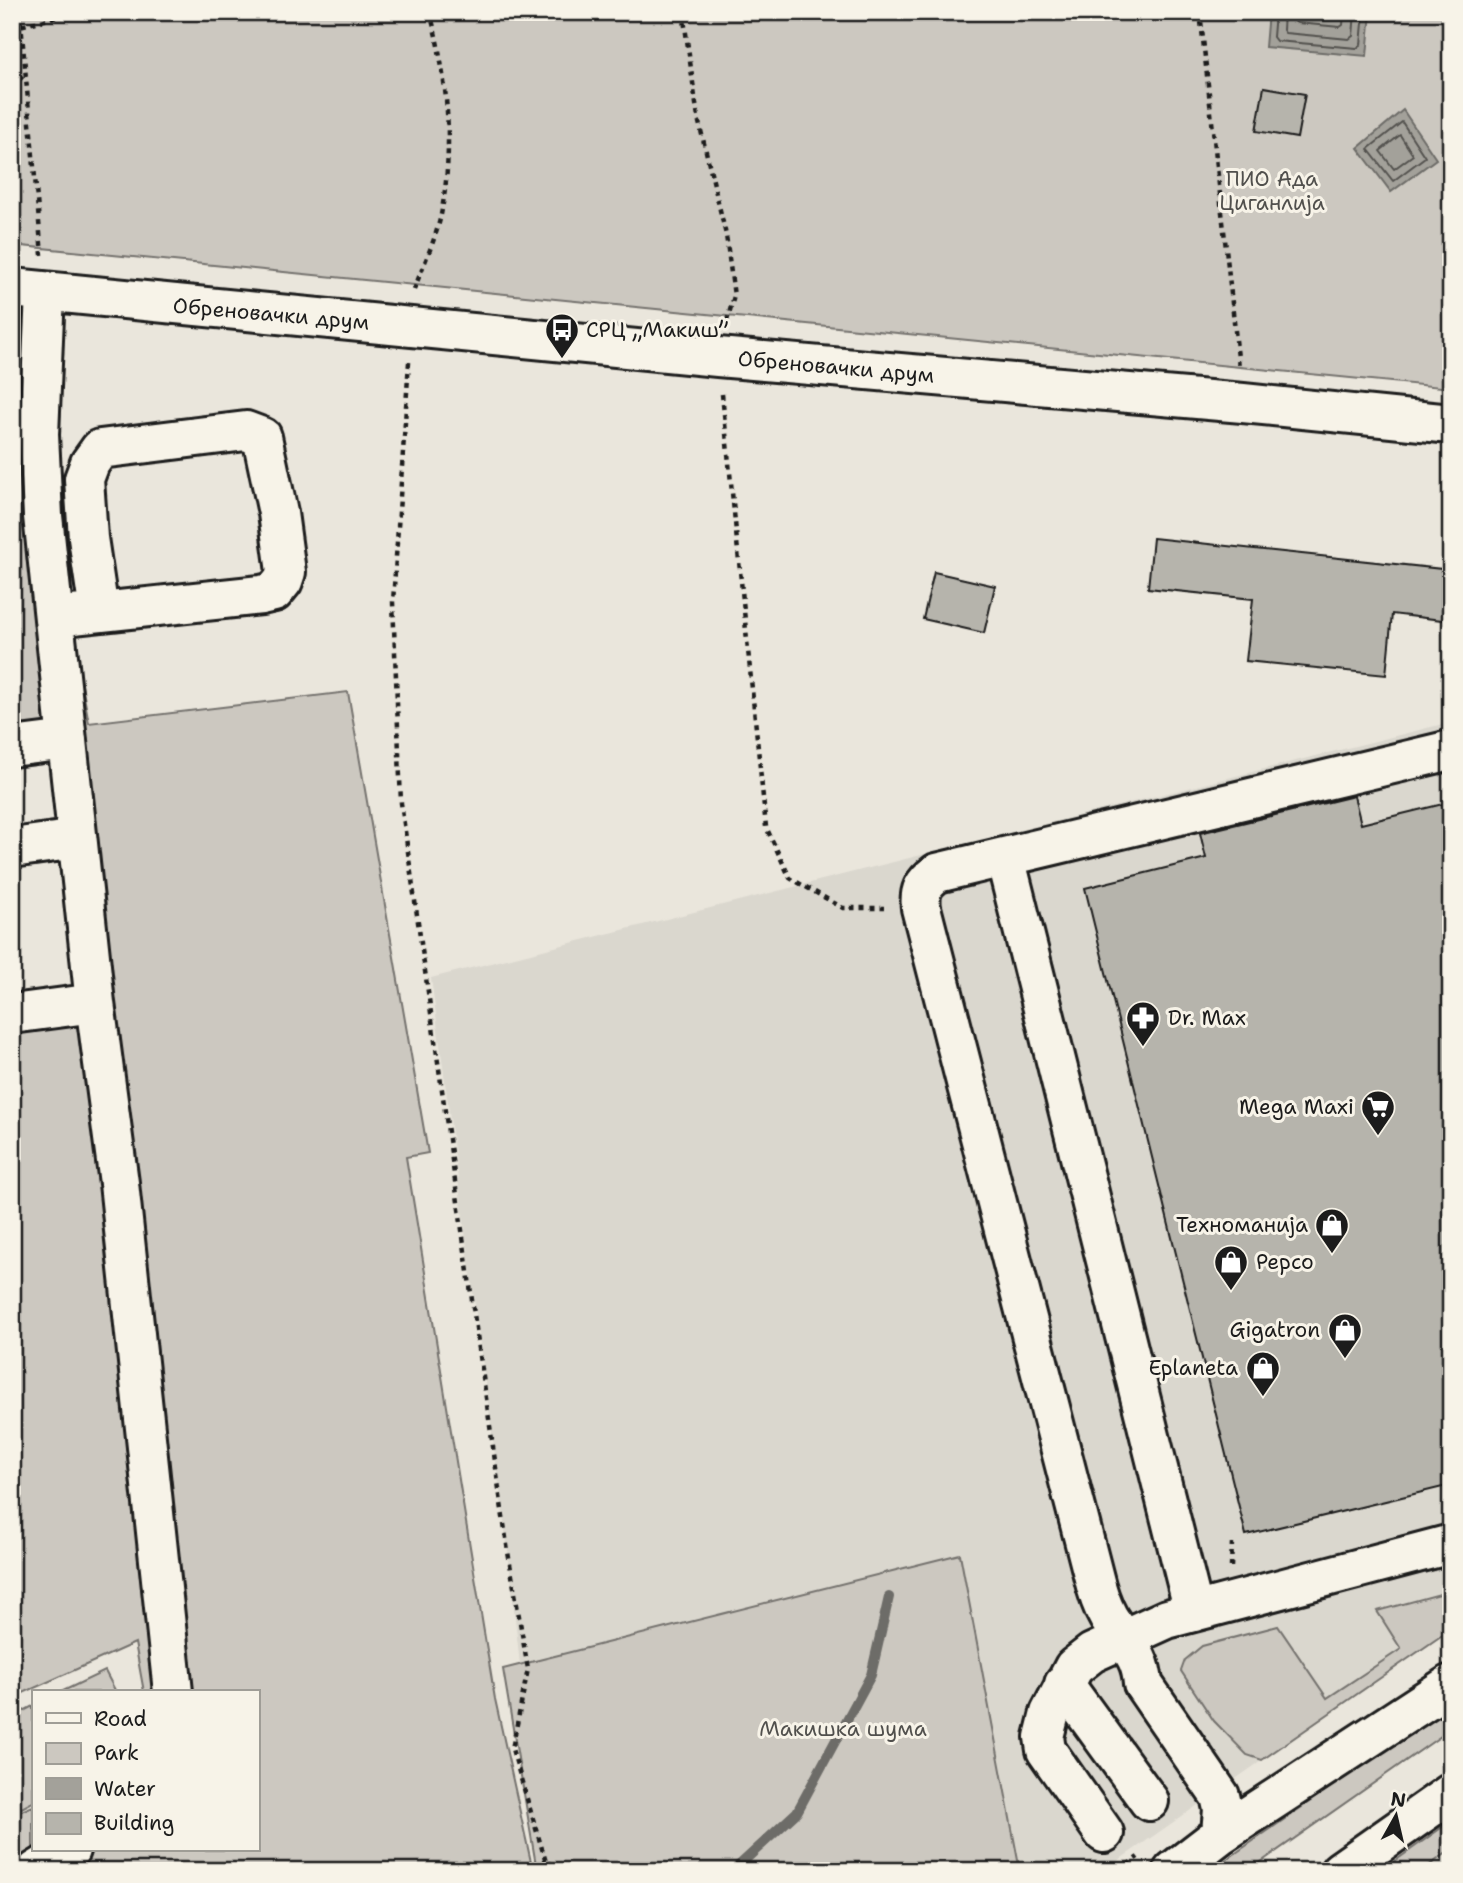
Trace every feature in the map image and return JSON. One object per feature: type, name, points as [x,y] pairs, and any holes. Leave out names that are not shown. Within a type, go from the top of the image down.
[{"type":"street","name":"Обреновачки друм","points":[[28,290],[718,357],[1243,402],[1451,425]]},
{"type":"street","points":[[28,290],[43,516],[95,1003],[119,1183],[173,1690]]},
{"type":"street","points":[[54,617],[99,612],[274,592],[286,572],[278,513],[262,437],[246,431],[100,449],[90,463],[84,479],[88,538],[99,612]]},
{"type":"street","points":[[12,747],[67,740]]},
{"type":"street","points":[[1221,1834],[1223,1809],[1220,1796],[1143,1684],[1133,1653],[1103,1607],[1096,1586],[919,894],[927,881],[937,873],[1451,750]]},
{"type":"street","points":[[12,848],[77,839]]},
{"type":"street","points":[[1005,858],[1194,1612]]},
{"type":"street","points":[[12,1014],[95,1003]]},
{"type":"street","points":[[1133,1653],[1167,1619],[1451,1544]]},
{"type":"street","points":[[1104,1833],[1046,1750],[1044,1737],[1046,1724],[1064,1684],[1074,1667],[1092,1653],[1133,1653],[1160,1674],[1241,1789],[1277,1798]]},
{"type":"street","points":[[1064,1684],[1149,1801]]},
{"type":"street","points":[[1174,1871],[1221,1834],[1451,1684]]},
{"type":"street","points":[[1340,1871],[1451,1793]]},
{"type":"street","points":[[36,1871],[67,1852]]},
{"type":"path","points":[[20,12],[27,83],[28,290]]},
{"type":"path","points":[[12,28],[77,12]]},
{"type":"path","points":[[430,12],[442,65],[447,117],[447,163],[442,211],[400,326],[409,364],[393,602],[401,803],[508,1552],[528,1669],[512,1749],[546,1862],[571,1871]]},
{"type":"path","points":[[683,12],[698,118],[719,199],[734,296]]},
{"type":"path","points":[[1200,12],[1243,402]]},
{"type":"path","points":[[12,69],[27,83]]},
{"type":"path","points":[[718,357],[766,827],[790,878],[843,908],[921,908]]},
{"type":"shaded area","points":[[1451,722],[1451,1629],[1103,1871],[1020,1871],[960,1554],[520,1665],[508,1552],[431,978]]},
{"type":"green space","name":"ПИО Ада Циганлија","points":[[12,12],[1451,12],[1451,388],[12,245]]},
{"type":"green space","points":[[12,288],[45,292],[60,668],[79,669],[89,723],[348,692],[428,1153],[406,1157],[495,1699],[533,1871],[12,1871],[12,1815],[32,1806],[32,1852],[259,1852],[259,1690],[144,1690],[135,1643],[12,1698],[12,1025],[95,1003],[67,740],[12,747]]},
{"type":"green space","name":"Макишка шума","points":[[960,1554],[1020,1871],[537,1871],[503,1669]]},
{"type":"green space","points":[[1451,1591],[1451,1629],[1262,1760],[1247,1755],[1214,1721],[1181,1671],[1185,1660],[1202,1646],[1278,1626],[1327,1698],[1401,1649],[1377,1611]]},
{"type":"green space","points":[[105,1671],[115,1690],[65,1690]]},
{"type":"green space","points":[[1451,1703],[1451,1729],[1248,1871],[1210,1871]]},
{"type":"green space","points":[[32,1707],[32,1803],[12,1813],[12,1717]]},
{"type":"green space","points":[[1451,1821],[1451,1850],[1421,1871],[1381,1871]]},
{"type":"water","points":[[1268,12],[1371,12],[1367,56],[1265,47]]},
{"type":"water","points":[[1403,110],[1436,159],[1391,192],[1358,148]]},
{"type":"building","points":[[1264,87],[1305,94],[1297,138],[1256,131]]},
{"type":"building","points":[[1153,538],[1451,570],[1451,621],[1392,614],[1386,675],[1246,661],[1253,599],[1148,588]]},
{"type":"building","points":[[934,572],[995,586],[984,633],[923,619]]},
{"type":"building","points":[[1354,796],[1361,824],[1451,802],[1451,1485],[1246,1535],[1085,888],[1206,858],[1200,833]]},
{"type":"waterway","points":[[733,1871],[797,1812],[871,1675],[889,1597]]},
{"type":"place","name":"СРЦ „Макиш”","points":[[562,360]]},
{"type":"place","name":"Dr. Max","points":[[1143,1048]]},
{"type":"place","name":"Mega Maxi","points":[[1378,1137]]},
{"type":"place","name":"Техноманија","points":[[1332,1255]]},
{"type":"place","name":"Pepco","points":[[1231,1292]]},
{"type":"place","name":"Gigatron","points":[[1345,1360]]},
{"type":"place","name":"Eplaneta","points":[[1263,1398]]}]
